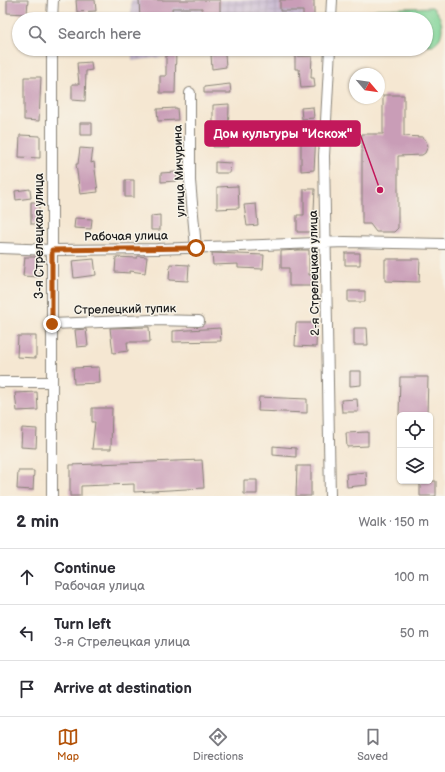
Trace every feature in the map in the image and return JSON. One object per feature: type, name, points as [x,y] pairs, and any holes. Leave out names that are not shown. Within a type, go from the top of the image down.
[{"type":"street","points":[[52,0],[52,12]]},
{"type":"street","points":[[332,0],[332,12]]},
{"type":"street","name":"3-я Стрелецкая улица","points":[[52,56],[52,496]]},
{"type":"street","name":"2-я Стрелецкая улица","points":[[330,56],[324,156],[330,496]]},
{"type":"street","name":"улица Мичурина","points":[[190,93],[190,180],[196,248]]},
{"type":"street","name":"Рабочая улица","points":[[0,248],[52,250],[196,248],[326,243],[445,244]]},
{"type":"street","name":"Стрелецкий тупик","points":[[52,324],[152,320],[199,321]]},
{"type":"street","points":[[0,382],[51,382]]},
{"type":"shaded area","points":[[131,0],[314,0],[314,12],[131,12]]},
{"type":"shaded area","points":[[132,56],[170,56],[132,61]]},
{"type":"green space","points":[[432,7],[441,21],[442,29],[440,38],[433,45],[433,12],[368,12],[377,9]]},
{"type":"building","points":[[7,0],[28,0],[27,12],[7,13]]},
{"type":"building","points":[[76,0],[95,0],[96,11],[77,12]]},
{"type":"building","points":[[139,0],[220,0],[220,12],[202,12],[202,8],[172,8],[172,12],[140,12]]},
{"type":"building","points":[[280,0],[314,0],[314,12],[280,11]]},
{"type":"building","points":[[166,56],[176,56],[175,93],[160,93],[160,76],[166,76]]},
{"type":"building","points":[[211,56],[225,56],[226,67],[212,69]]},
{"type":"building","points":[[295,56],[312,56],[311,78],[314,78],[315,87],[301,88],[299,69],[295,69]]},
{"type":"building","points":[[91,62],[92,70],[86,71],[85,101],[72,100],[72,84],[79,84],[77,63]]},
{"type":"building","points":[[24,77],[41,77],[39,121],[24,120]]},
{"type":"building","points":[[230,84],[231,93],[204,93],[204,87]]},
{"type":"building","points":[[385,95],[404,95],[404,136],[422,137],[425,139],[428,146],[425,153],[422,155],[398,156],[398,228],[394,232],[376,232],[370,224],[362,224],[362,134],[383,134],[383,104],[385,104]]},
{"type":"building","points":[[229,104],[228,147],[213,147],[213,105]]},
{"type":"building","points":[[313,107],[314,118],[302,119],[301,108]]},
{"type":"building","points":[[177,108],[178,120],[158,121],[157,109]]},
{"type":"building","points":[[80,123],[92,123],[92,135],[80,135]]},
{"type":"building","points":[[316,134],[314,170],[301,171],[301,135]]},
{"type":"building","points":[[20,135],[40,136],[40,158],[19,157]]},
{"type":"building","points":[[80,148],[93,149],[91,163],[94,162],[98,192],[80,194],[76,164],[78,164]]},
{"type":"building","points":[[215,162],[231,163],[230,173],[215,173]]},
{"type":"building","points":[[176,172],[177,181],[161,182],[161,173]]},
{"type":"building","points":[[125,180],[134,180],[134,197],[125,197]]},
{"type":"building","points":[[238,186],[239,208],[217,209],[217,187]]},
{"type":"building","points":[[30,189],[31,198],[16,200],[15,191]]},
{"type":"building","points":[[304,189],[315,189],[313,232],[297,232],[297,215],[304,215]]},
{"type":"building","points":[[31,202],[39,202],[39,224],[31,224]]},
{"type":"building","points":[[256,204],[258,225],[247,226],[244,205]]},
{"type":"building","points":[[160,215],[160,230],[151,230],[151,216]]},
{"type":"building","points":[[75,218],[92,219],[91,229],[74,228]]},
{"type":"building","points":[[309,250],[309,275],[312,275],[312,286],[289,286],[289,268],[281,268],[281,251]]},
{"type":"building","points":[[212,253],[264,255],[263,269],[238,268],[238,264],[213,265]]},
{"type":"building","points":[[345,253],[360,253],[360,265],[345,265]]},
{"type":"building","points":[[138,256],[147,257],[145,273],[130,271],[130,273],[115,272],[116,257],[137,258]]},
{"type":"building","points":[[25,257],[40,257],[39,277],[23,276]]},
{"type":"building","points":[[94,259],[96,275],[74,278],[72,261]]},
{"type":"building","points":[[385,259],[420,259],[419,282],[385,281]]},
{"type":"building","points":[[170,264],[189,265],[188,281],[169,280]]},
{"type":"building","points":[[348,291],[365,291],[365,302],[348,302]]},
{"type":"building","points":[[296,323],[317,323],[316,347],[295,346]]},
{"type":"building","points":[[149,327],[150,342],[127,342],[128,351],[113,353],[110,328]]},
{"type":"building","points":[[220,328],[221,341],[173,342],[173,331]]},
{"type":"building","points":[[354,328],[367,328],[368,345],[354,345]]},
{"type":"building","points":[[86,329],[88,346],[77,347],[75,330]]},
{"type":"building","points":[[18,336],[36,336],[36,358],[17,357]]},
{"type":"building","points":[[99,367],[100,383],[74,384],[73,368]]},
{"type":"building","points":[[350,371],[361,371],[361,385],[350,386]]},
{"type":"building","points":[[400,377],[428,377],[427,412],[399,412]]},
{"type":"building","points":[[37,392],[38,410],[17,411],[15,393]]},
{"type":"building","points":[[259,397],[307,399],[307,413],[258,411]]},
{"type":"building","points":[[357,399],[358,412],[342,412],[341,400]]},
{"type":"building","points":[[92,408],[112,408],[111,449],[92,449],[95,422],[92,422]]},
{"type":"building","points":[[22,428],[37,429],[36,448],[21,447]]},
{"type":"building","points":[[368,432],[368,446],[347,447],[346,433]]},
{"type":"building","points":[[273,446],[296,448],[296,457],[273,455]]},
{"type":"building","points":[[202,460],[204,488],[134,492],[134,484],[81,486],[81,496],[70,496],[70,465]]},
{"type":"building","points":[[297,466],[311,466],[311,496],[296,496]]},
{"type":"building","points":[[18,471],[34,471],[33,490],[17,489]]},
{"type":"building","points":[[366,472],[367,485],[347,487],[346,474]]},
{"type":"building","points":[[244,480],[257,480],[257,494],[244,494]]},
{"type":"building","points":[[433,481],[436,481],[436,496],[420,496],[420,484],[433,484]]},
{"type":"place","name":"Дом культуры \"Искож\"","points":[[380,190]]},
{"type":"route","points":[[52,324],[52,250],[196,248]]}]
